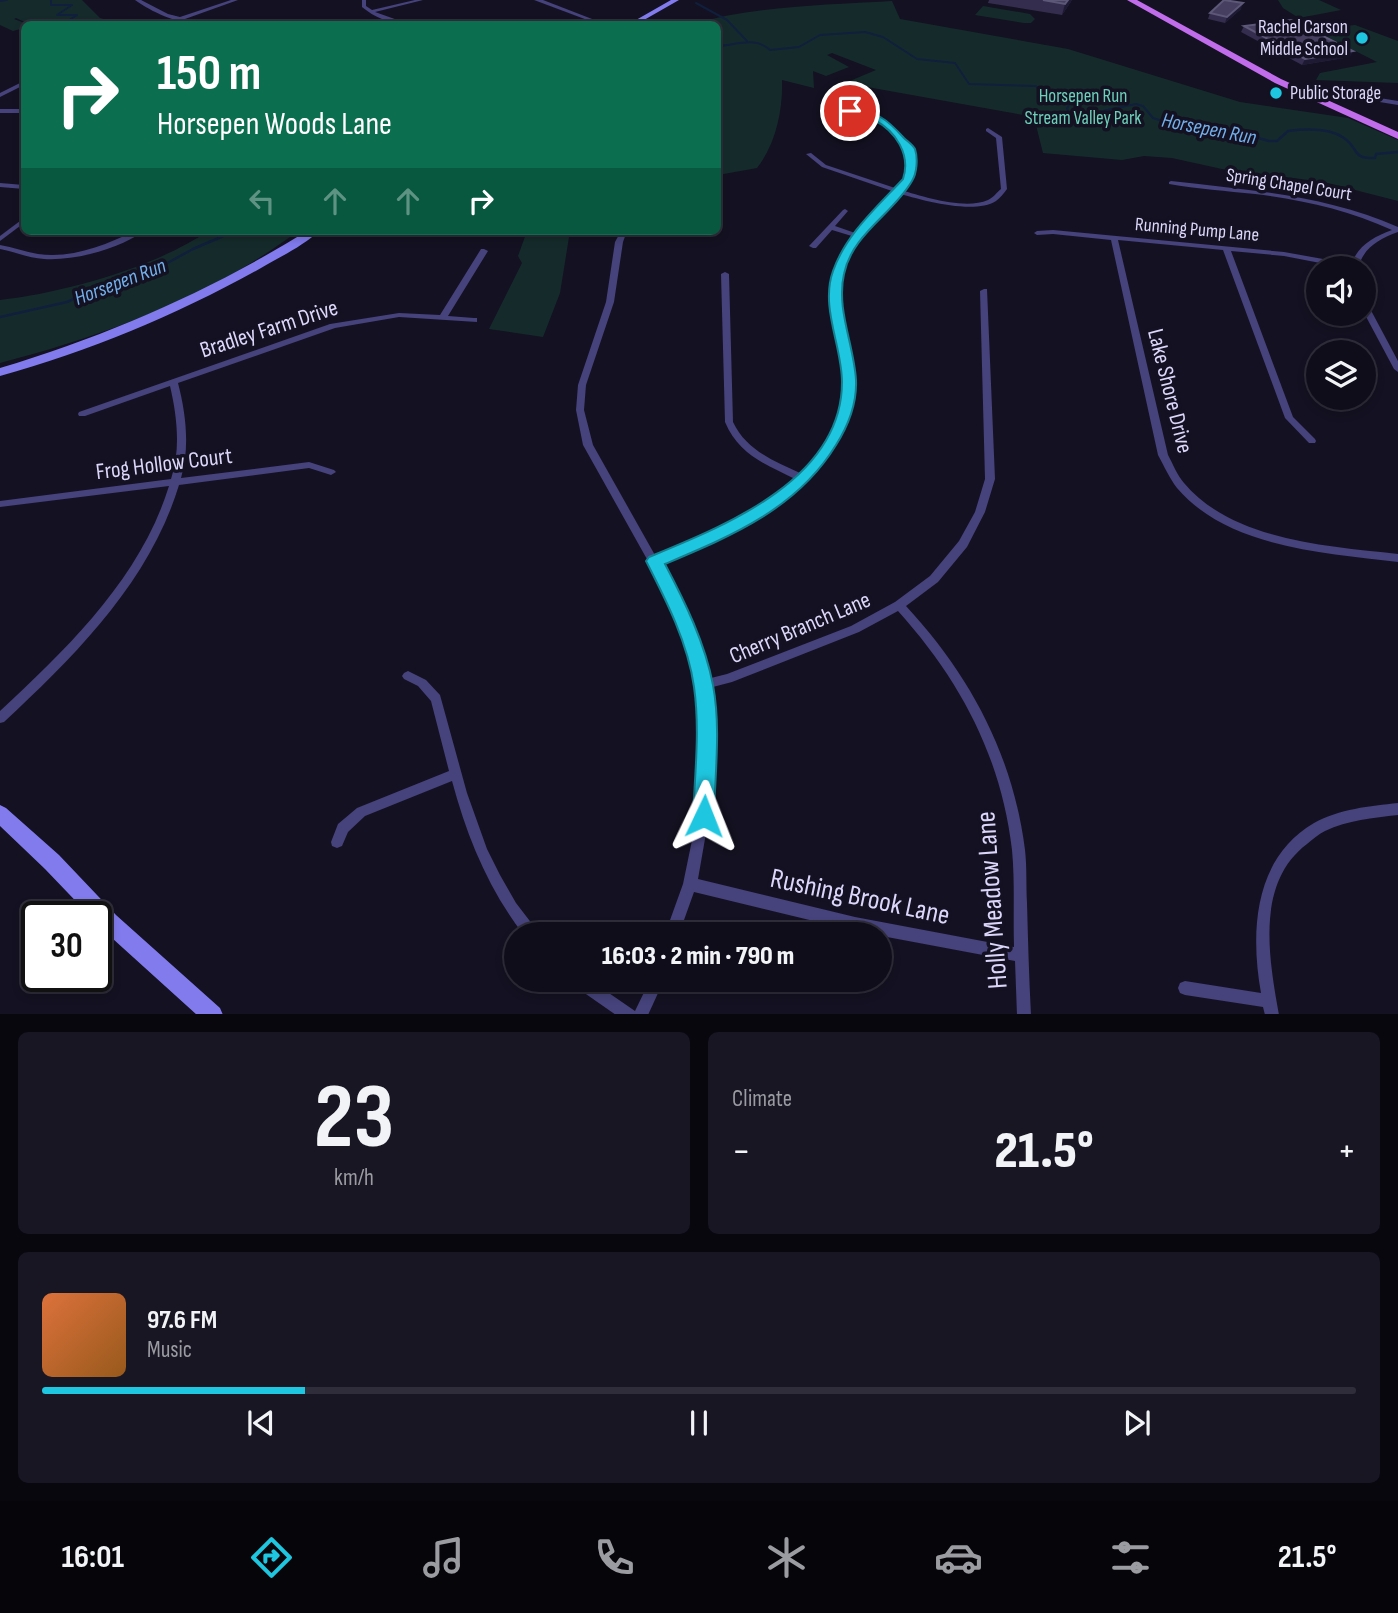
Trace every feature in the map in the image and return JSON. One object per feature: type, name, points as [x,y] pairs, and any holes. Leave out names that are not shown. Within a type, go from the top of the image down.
[{"type":"main road","points":[[638,21],[676,0]]},
{"type":"main road","points":[[1131,0],[1316,99],[1398,136]]},
{"type":"main road","points":[[1150,0],[1281,71],[1398,125]]},
{"type":"main road","points":[[0,372],[101,339],[180,307],[265,263],[308,235]]},
{"type":"main road","points":[[0,814],[52,862],[109,922],[213,1014]]},
{"type":"street","points":[[136,0],[186,21]]},
{"type":"street","points":[[178,19],[236,0]]},
{"type":"street","points":[[364,0],[364,6],[370,12],[396,21]]},
{"type":"street","points":[[370,12],[421,0]]},
{"type":"street","points":[[537,0],[593,21]]},
{"type":"street","points":[[0,95],[21,84]]},
{"type":"street","points":[[1316,99],[1355,96],[1398,103]]},
{"type":"street","points":[[0,111],[21,111]]},
{"type":"street","points":[[655,561],[719,534],[759,513],[803,478],[817,463],[838,430],[846,405],[849,381],[836,289],[842,264],[858,236],[875,220],[887,200],[910,175],[910,149],[883,121],[874,116],[850,111]]},
{"type":"street","points":[[808,154],[824,166],[938,202],[962,206],[984,204],[997,199],[1004,189],[999,137],[988,130]]},
{"type":"street","name":"Spring Chapel Court","points":[[1171,183],[1335,205],[1362,213],[1398,230]]},
{"type":"street","points":[[0,186],[21,187]]},
{"type":"street","points":[[814,246],[845,211]]},
{"type":"street","points":[[0,239],[21,222]]},
{"type":"street","points":[[830,227],[858,236]]},
{"type":"street","points":[[1358,256],[1367,245],[1398,230]]},
{"type":"street","name":"Running Pump Lane","points":[[1037,233],[1053,232],[1306,258]]},
{"type":"street","points":[[0,247],[44,257],[70,256],[105,247],[132,235]]},
{"type":"street","points":[[622,235],[610,302],[582,384],[580,410],[588,445],[681,611],[703,685],[707,726],[704,816],[690,884],[676,922]]},
{"type":"street","name":"Lake Shore Drive","points":[[1114,238],[1163,455],[1183,486],[1216,514],[1270,538],[1294,544],[1398,558]]},
{"type":"street","points":[[1226,248],[1289,418],[1312,441]]},
{"type":"street","points":[[444,316],[484,251]]},
{"type":"street","points":[[725,274],[729,422],[732,433],[742,445],[755,454],[803,478]]},
{"type":"street","name":"Cherry Branch Lane","points":[[703,685],[729,679],[855,629],[899,605],[934,579],[963,544],[980,512],[990,479],[984,291]]},
{"type":"street","name":"Bradley Farm Drive","points":[[82,414],[333,326],[399,315],[474,320]]},
{"type":"street","points":[[1375,326],[1398,369]]},
{"type":"street","points":[[0,718],[67,654],[117,594],[149,545],[175,481],[182,430],[173,382]]},
{"type":"street","name":"Frog Hollow Court","points":[[0,504],[309,465],[331,472]]},
{"type":"street","name":"Holly Meadow Lane","points":[[899,605],[948,661],[970,697],[994,748],[1009,794],[1018,852],[1024,1014]]},
{"type":"street","points":[[408,676],[422,683],[436,699],[483,859],[503,897],[522,922]]},
{"type":"street","points":[[337,842],[343,828],[361,812],[456,774]]},
{"type":"street","points":[[1185,988],[1271,1008],[1261,933],[1268,888],[1279,864],[1290,849],[1314,828],[1340,817],[1398,809]]},
{"type":"street","name":"Rushing Brook Lane","points":[[690,884],[855,924],[1021,956]]},
{"type":"street","points":[[596,992],[629,1014]]},
{"type":"street","points":[[640,1014],[651,992]]},
{"type":"green space","points":[[0,0],[82,0],[100,18],[111,21],[22,21],[16,18],[14,19],[21,22],[21,29],[13,31],[0,25]]},
{"type":"green space","points":[[1278,0],[1319,0],[1341,10],[1299,18],[1283,8]]},
{"type":"green space","name":"Horsepen Run Stream Valley Park","points":[[892,1],[900,19],[1068,49],[1240,102],[1348,118],[1398,140],[1398,201],[1324,182],[1222,169],[1172,158],[1144,156],[1122,160],[1043,153],[1034,117],[845,83],[876,70],[832,53],[827,55],[849,67],[826,76],[813,71],[814,88],[782,80],[781,103],[774,137],[757,168],[721,174],[721,21],[704,21],[741,13]]},
{"type":"green space","points":[[983,6],[1030,14],[1035,19],[1031,23],[1024,23],[975,15]]},
{"type":"green space","points":[[1355,25],[1398,41],[1398,83],[1316,80],[1320,73],[1377,62],[1314,30]]},
{"type":"green space","points":[[202,235],[292,235],[230,275],[156,311],[78,340],[0,363],[0,300],[80,285],[136,267]]},
{"type":"green space","points":[[526,235],[569,235],[560,293],[543,337],[489,329],[522,263],[518,256]]},
{"type":"building","points":[[1043,0],[1068,0],[1065,4]]},
{"type":"building","points":[[1224,0],[1243,3],[1227,17],[1210,13]]},
{"type":"building","points":[[1291,20],[1353,51],[1305,59],[1244,26]]},
{"type":"waterway","points":[[0,1],[7,0]]},
{"type":"waterway","points":[[51,0],[51,5],[72,5],[57,15],[77,15],[68,21]]},
{"type":"waterway","points":[[696,3],[727,20],[747,41]]},
{"type":"waterway","name":"Horsepen Run","points":[[721,46],[752,42],[770,50],[799,47],[820,35],[865,32],[883,37],[917,59],[955,63],[969,84],[1036,86],[1043,95],[1070,102],[1067,109],[1069,112],[1093,113],[1136,104],[1143,106],[1153,118],[1167,122]]},
{"type":"waterway","name":"Horsepen Run","points":[[1167,122],[1184,126],[1208,124],[1269,141],[1277,141],[1288,131],[1324,131],[1344,138],[1362,157],[1375,158],[1376,154],[1398,152]]},
{"type":"waterway","name":"Horsepen Run","points":[[1167,122],[1172,124]]},
{"type":"waterway","name":"Horsepen Run","points":[[0,317],[67,302],[133,272],[151,272],[226,235]]},
{"type":"place","name":"Rachel Carson Middle School","points":[[1362,38]]},
{"type":"place","name":"Public Storage","points":[[1276,93]]},
{"type":"route","points":[[704,816],[707,726],[703,685],[681,611],[655,561],[719,534],[759,513],[790,490],[817,463],[838,430],[846,405],[849,381],[836,306],[837,275],[846,253],[858,236],[875,220],[887,200],[908,179],[912,168],[910,149],[883,121],[863,112],[850,111]]}]
